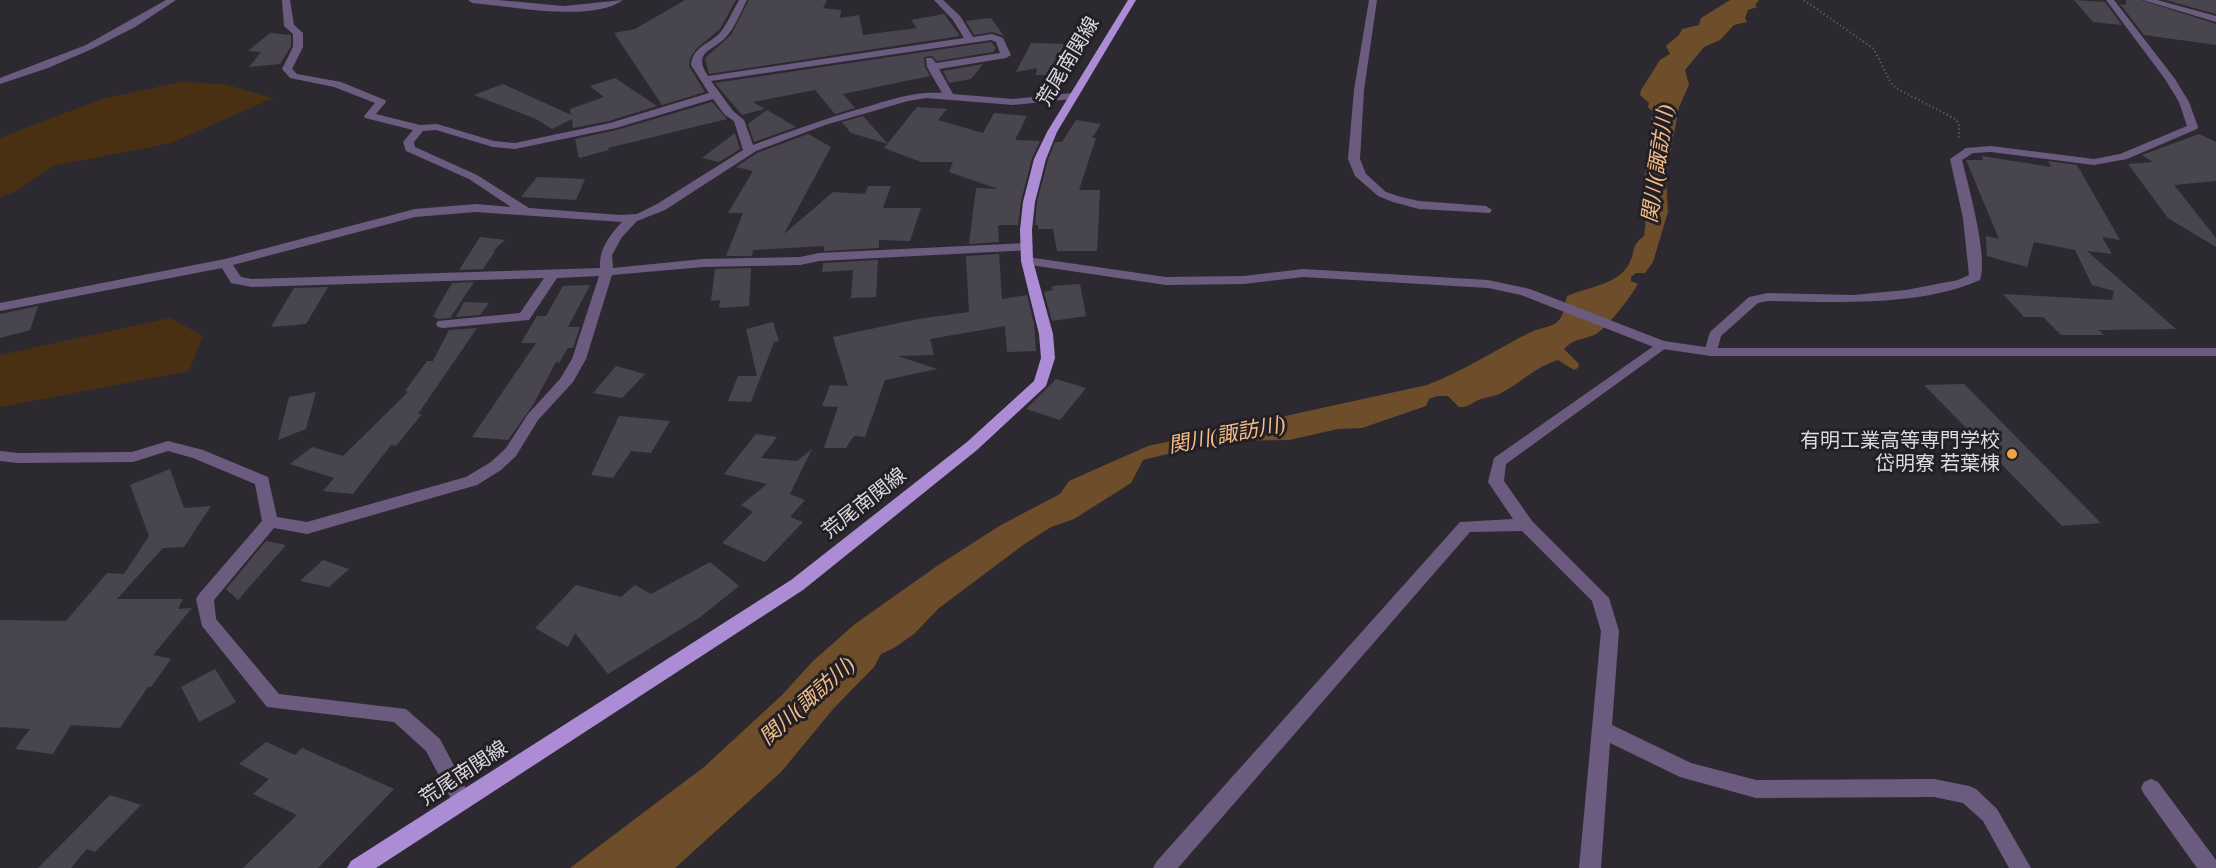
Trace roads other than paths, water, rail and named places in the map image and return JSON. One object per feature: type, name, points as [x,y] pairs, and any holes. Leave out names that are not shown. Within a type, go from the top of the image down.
[{"type":"main road","name":"荒尾南関線","points":[[358,868],[797,585],[972,446],[1041,383],[1048,358],[1046,334],[1027,254],[1026,230],[1029,201],[1040,159],[1052,132],[1132,0]]},
{"type":"street","points":[[0,81],[66,57],[172,0]]},
{"type":"street","points":[[286,0],[290,26],[298,33],[298,47],[287,69],[294,76],[357,91],[381,102],[369,116],[420,128],[437,127],[493,144],[515,146],[612,126],[715,95]]},
{"type":"street","points":[[472,0],[546,10],[595,8],[619,0]]},
{"type":"street","points":[[743,0],[723,34],[705,47],[697,57],[696,65],[729,113],[739,120],[749,151]]},
{"type":"street","points":[[938,0],[957,18],[970,40]]},
{"type":"street","points":[[1373,0],[1359,90],[1354,159],[1361,176],[1382,194],[1397,200],[1419,205],[1486,210]]},
{"type":"street","points":[[1711,352],[1716,335],[1754,300],[1768,297],[1853,298],[1906,294],[1962,283],[1975,277],[1975,250],[1967,202],[1956,159],[1970,150],[1991,148],[2094,162],[2123,157],[2193,127],[2190,112],[2181,96],[2137,34],[2117,14],[2110,0]]},
{"type":"street","points":[[2147,0],[2216,19]]},
{"type":"street","points":[[705,79],[992,37],[1000,40],[1006,55],[932,67]]},
{"type":"street","points":[[922,47],[949,96]]},
{"type":"street","points":[[0,307],[225,263],[415,213],[476,208],[620,219],[634,217],[661,207],[749,151],[821,123],[907,98],[927,95],[1013,102],[1072,96]]},
{"type":"street","points":[[420,128],[408,142],[410,149],[473,177],[528,212]]},
{"type":"street","points":[[270,522],[308,528],[471,481],[496,466],[511,452],[533,417],[566,382],[579,359],[607,271],[606,255],[617,235],[634,217]]},
{"type":"street","points":[[225,263],[236,280],[252,283],[647,270],[703,263],[800,261],[819,257],[1027,254],[1166,281],[1245,280],[1303,273],[1488,284],[1525,291],[1662,345],[1711,352],[2216,352]]},
{"type":"street","points":[[443,324],[524,318],[553,274]]},
{"type":"street","points":[[1590,868],[1610,630],[1600,598],[1526,525],[1496,482],[1499,462],[1662,345]]},
{"type":"street","points":[[0,456],[18,458],[132,457],[168,446],[198,454],[262,481],[270,522]]},
{"type":"street","points":[[270,522],[204,599],[208,621],[274,701],[399,715],[434,745],[462,800]]},
{"type":"street","points":[[1164,868],[1466,526],[1526,525]]},
{"type":"street","points":[[1601,729],[1687,771],[1756,789],[1934,788],[1969,795],[1990,816],[2020,868]]},
{"type":"street","points":[[2151,788],[2209,868]]},
{"type":"water","name":"関川(諏訪川)","points":[[1730,0],[1759,0],[1755,5],[1757,7],[1748,10],[1745,18],[1747,22],[1734,25],[1720,40],[1704,47],[1685,70],[1689,85],[1679,107],[1666,177],[1668,212],[1653,262],[1645,273],[1636,273],[1631,277],[1631,281],[1638,284],[1605,327],[1594,335],[1575,341],[1564,349],[1579,364],[1578,368],[1574,370],[1558,360],[1537,370],[1500,394],[1464,407],[1459,407],[1448,396],[1437,396],[1429,399],[1426,406],[1362,428],[1338,429],[1289,440],[1220,441],[1143,460],[1131,483],[1074,519],[1051,527],[1023,545],[939,608],[914,634],[881,654],[874,667],[834,708],[781,772],[675,868],[570,868],[704,767],[782,695],[813,661],[855,624],[937,566],[1001,525],[1060,494],[1069,481],[1148,446],[1427,385],[1467,367],[1531,332],[1557,322],[1567,296],[1610,281],[1624,271],[1629,264],[1635,246],[1644,236],[1648,201],[1644,177],[1648,158],[1647,143],[1653,133],[1651,118],[1655,114],[1648,107],[1649,103],[1640,95],[1641,90],[1660,60],[1670,54],[1666,46],[1679,35],[1682,29],[1699,25],[1701,18]]},
{"type":"place","name":"有明工業高等専門学校 岱明寮 若葉棟","points":[[2012,454]]}]
